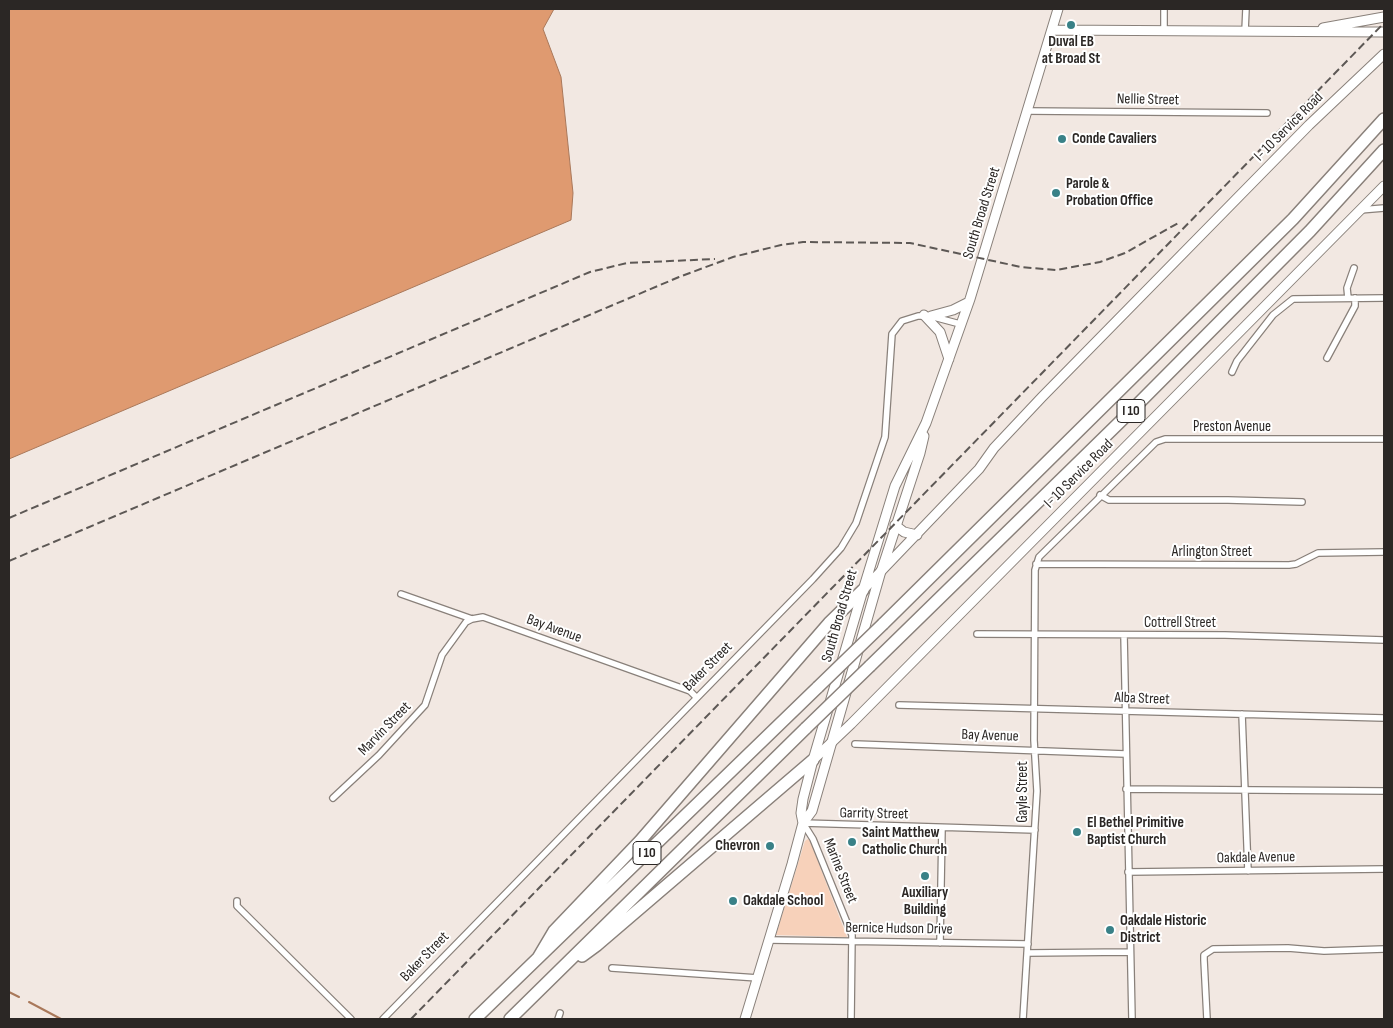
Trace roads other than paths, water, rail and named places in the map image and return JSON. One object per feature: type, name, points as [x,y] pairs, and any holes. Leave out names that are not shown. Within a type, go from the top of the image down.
[{"type":"highway","name":"I 10","points":[[475,1019],[883,624],[1293,219],[1384,119]]},
{"type":"highway","name":"I 10","points":[[510,1019],[1254,288],[1310,231],[1384,150]]},
{"type":"highway","points":[[538,958],[554,931],[640,842],[829,623],[863,590]]},
{"type":"highway","points":[[554,976],[597,946],[813,760]]},
{"type":"main road","name":"South Broad Street","points":[[745,1019],[770,940],[803,823],[802,806],[813,760],[895,486],[926,423],[969,302],[1058,9]]},
{"type":"main road","points":[[1308,31],[1350,21],[1384,17]]},
{"type":"main road","points":[[1052,30],[1384,32]]},
{"type":"main road","name":"I- 10 Service Road","points":[[863,590],[979,469],[994,448],[1042,397],[1309,125],[1384,54]]},
{"type":"main road","name":"I- 10 Service Road","points":[[813,760],[1384,186]]},
{"type":"main road","points":[[949,359],[940,332],[927,316],[953,310],[969,302]]},
{"type":"main road","name":"South Broad Street","points":[[803,823],[812,811],[881,571],[920,453],[926,423]]},
{"type":"main road","points":[[895,525],[904,532],[917,535]]},
{"type":"street","points":[[1164,9],[1164,31]]},
{"type":"street","points":[[1245,31],[1246,9]]},
{"type":"street","name":"Nellie Street","points":[[1028,111],[1267,114]]},
{"type":"street","points":[[1360,210],[1382,208]]},
{"type":"street","points":[[1348,298],[1347,288],[1354,268]]},
{"type":"street","points":[[1232,372],[1237,361],[1273,315],[1286,303],[1299,298],[1384,298]]},
{"type":"street","points":[[1327,358],[1354,306],[1355,298]]},
{"type":"street","name":"Baker Street","points":[[383,1019],[813,579],[849,538],[856,523],[885,437],[892,334],[902,321],[911,316],[927,316]]},
{"type":"street","points":[[927,316],[960,324]]},
{"type":"street","name":"Preston Avenue","points":[[1036,564],[1045,550],[1147,449],[1164,439],[1384,439]]},
{"type":"street","points":[[1100,495],[1109,500],[1302,502]]},
{"type":"street","name":"Arlington Street","points":[[1036,564],[1289,565],[1296,564],[1318,553],[1384,552]]},
{"type":"street","name":"Gayle Street","points":[[1023,1019],[1037,791],[1034,708],[1036,564]]},
{"type":"street","name":"Bay Avenue","points":[[401,594],[472,618],[483,617],[690,691],[696,697]]},
{"type":"street","name":"Marvin Street","points":[[333,798],[379,755],[424,705],[442,656],[450,641],[466,622],[472,618]]},
{"type":"street","name":"Cottrell Street","points":[[976,634],[1384,640]]},
{"type":"street","points":[[1124,635],[1132,1019]]},
{"type":"street","name":"Alba Street","points":[[899,705],[1384,718]]},
{"type":"street","points":[[1242,714],[1248,871]]},
{"type":"street","name":"Bay Avenue","points":[[855,744],[1125,754]]},
{"type":"street","points":[[1126,789],[1384,791]]},
{"type":"street","name":"Garrity Street","points":[[803,823],[1035,830]]},
{"type":"street","name":"Marine Street","points":[[803,823],[814,838],[853,940],[851,1019]]},
{"type":"street","points":[[940,942],[942,828]]},
{"type":"street","name":"Oakdale Avenue","points":[[1128,872],[1384,869]]},
{"type":"street","points":[[237,901],[237,906],[351,1019]]},
{"type":"street","name":"Bernice Hudson Drive","points":[[770,940],[1028,944]]},
{"type":"street","points":[[1207,1019],[1204,955],[1213,950],[1288,948],[1324,951],[1384,949]]},
{"type":"street","points":[[1027,953],[1130,952]]},
{"type":"street","points":[[612,968],[758,978]]},
{"type":"waterway","points":[[9,992],[19,997]]},
{"type":"waterway","points":[[29,1002],[61,1019]]},
{"type":"railway","points":[[411,1019],[1384,23]]},
{"type":"railway","points":[[9,561],[679,277],[733,257],[781,245],[803,242],[910,243],[1021,267],[1056,270],[1100,262],[1125,253],[1180,222]]},
{"type":"railway","points":[[9,518],[590,272],[627,263],[715,259]]},
{"type":"place","name":"Duval EB at Broad St","points":[[1071,25]]},
{"type":"place","name":"Conde Cavaliers","points":[[1062,139]]},
{"type":"place","name":"Parole & Probation Office","points":[[1056,193]]},
{"type":"place","name":"El Bethel Primitive Baptist Church","points":[[1077,832]]},
{"type":"place","name":"Saint Matthew Catholic Church","points":[[852,842]]},
{"type":"place","name":"Chevron","points":[[770,846]]},
{"type":"place","name":"Auxiliary Building","points":[[925,876]]},
{"type":"place","name":"Oakdale School","points":[[733,901]]},
{"type":"place","name":"Oakdale Historic District","points":[[1110,930]]}]
